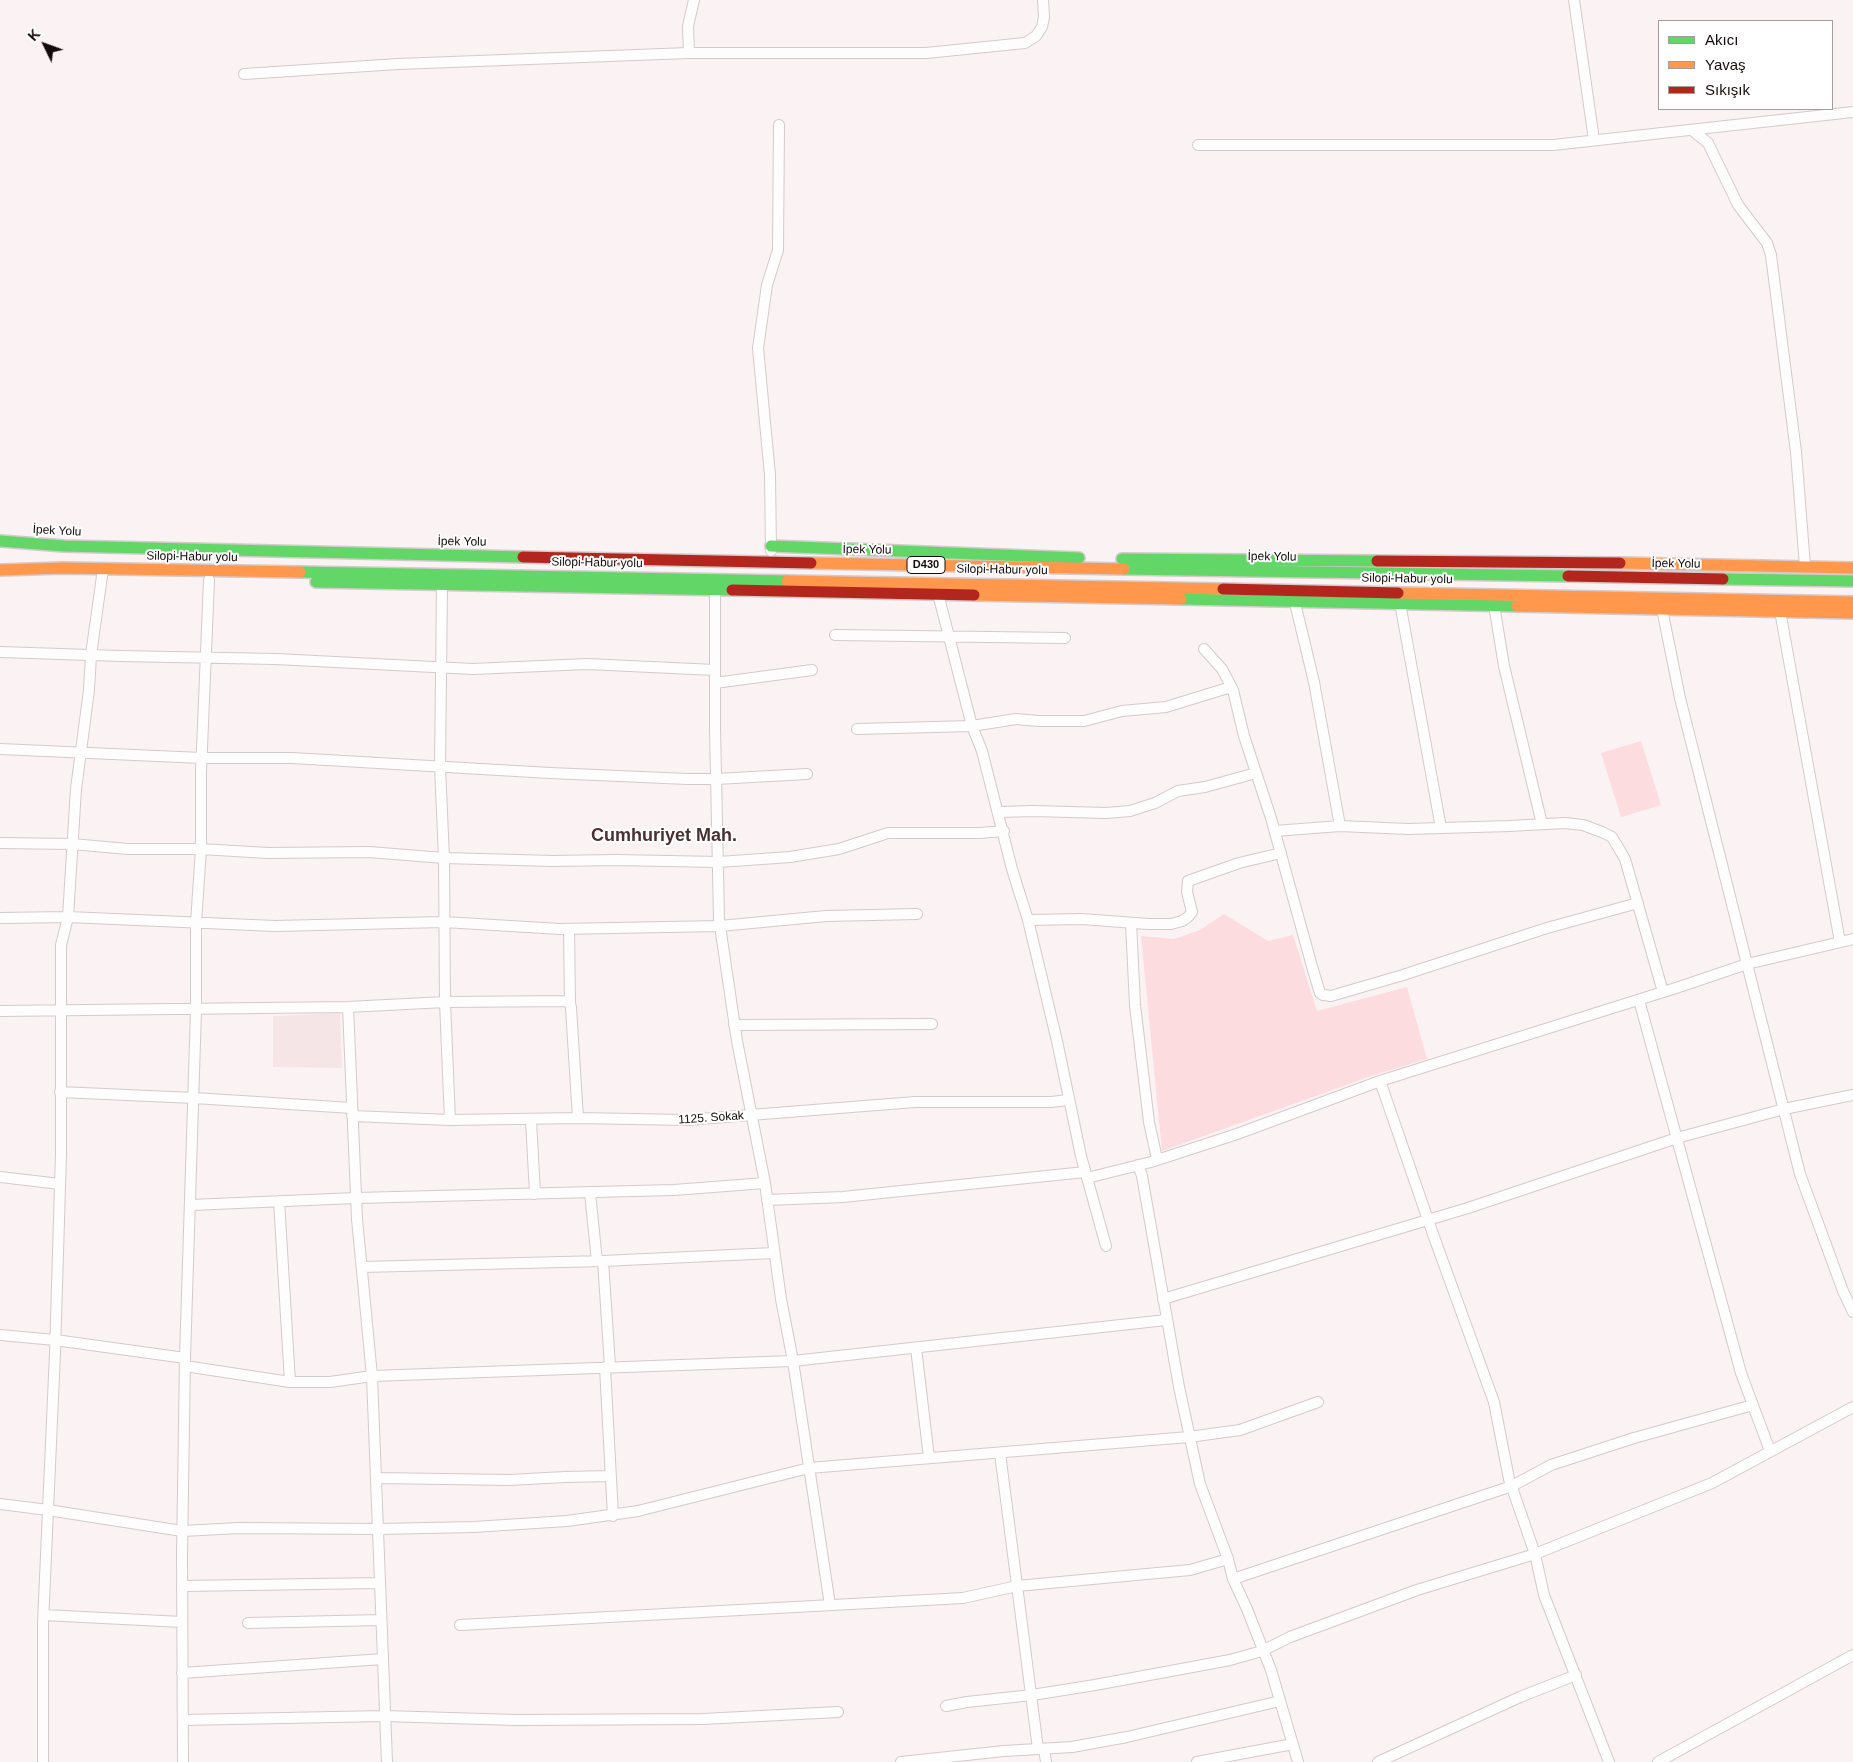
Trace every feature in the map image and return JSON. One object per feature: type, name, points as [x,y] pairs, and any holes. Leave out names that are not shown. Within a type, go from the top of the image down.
[{"type":"main road","name":"İpek Yolu","points":[[0,541],[64,546],[585,558],[1853,581]]},
{"type":"main road","points":[[770,546],[1093,559],[1570,562],[1853,568]]},
{"type":"main road","points":[[585,558],[586,577]]},
{"type":"main road","name":"Silopi-Habur yolu","points":[[0,570],[62,568],[102,574],[586,577],[1853,602]]},
{"type":"main road","points":[[102,574],[209,580],[1295,603],[1494,604],[1853,613]]},
{"type":"street","points":[[689,53],[688,26],[694,0]]},
{"type":"street","points":[[244,74],[398,64],[689,53],[926,53],[1019,44],[1031,40],[1042,27],[1044,17],[1043,0]]},
{"type":"street","points":[[1574,0],[1594,140]]},
{"type":"street","points":[[1198,145],[1553,145],[1853,112]]},
{"type":"street","points":[[771,562],[770,475],[758,348],[767,285],[778,250],[780,193],[779,125]]},
{"type":"street","points":[[1692,130],[1708,143],[1738,205],[1768,243],[1796,452],[1805,566]]},
{"type":"street","points":[[43,1762],[44,1615],[60,1184],[61,945],[68,917],[76,788],[102,574]]},
{"type":"street","points":[[183,1762],[182,1531],[185,1362],[194,1098],[196,923],[201,849],[202,758],[209,580]]},
{"type":"street","points":[[442,585],[440,767],[444,858],[445,1002],[450,1120]]},
{"type":"street","points":[[715,590],[716,780],[720,926],[734,1025],[765,1183],[781,1299],[793,1361],[830,1605]]},
{"type":"street","points":[[938,594],[972,726],[982,751],[1012,868],[1028,920],[1058,1040],[1068,1100],[1106,1246]]},
{"type":"street","points":[[1295,603],[1314,682],[1340,826]]},
{"type":"street","points":[[1400,603],[1441,828]]},
{"type":"street","points":[[1494,604],[1504,666],[1542,824]]},
{"type":"street","points":[[1662,609],[1680,698],[1800,1174],[1843,1291],[1853,1312]]},
{"type":"street","points":[[1780,611],[1840,942]]},
{"type":"street","points":[[835,635],[1065,638]]},
{"type":"street","points":[[1204,649],[1222,669],[1231,687],[1275,831],[1320,993],[1331,996],[1403,975],[1547,928],[1638,903]]},
{"type":"street","points":[[0,652],[207,659],[276,659],[472,668],[587,664],[715,670]]},
{"type":"street","points":[[715,683],[812,670]]},
{"type":"street","points":[[857,729],[972,726],[1016,718],[1038,721],[1084,721],[1122,711],[1166,707],[1231,687]]},
{"type":"street","points":[[0,749],[202,758],[292,758],[716,780],[807,774]]},
{"type":"street","points":[[998,812],[1106,813],[1130,811],[1154,803],[1178,791],[1205,787],[1256,773]]},
{"type":"street","points":[[1275,831],[1340,826],[1408,829],[1565,823],[1582,825],[1612,837],[1625,859],[1663,992]]},
{"type":"street","points":[[0,843],[72,844],[128,849],[369,852],[444,858],[553,861],[719,862],[790,857],[839,849],[888,833],[980,833],[1004,831]]},
{"type":"street","points":[[1028,920],[1082,919],[1171,924],[1182,921],[1192,912],[1187,892],[1188,881],[1239,863],[1281,854]]},
{"type":"street","points":[[0,918],[68,917],[275,926],[444,922],[569,929],[720,926],[826,916],[917,914]]},
{"type":"street","points":[[1131,923],[1135,1005],[1149,1122],[1157,1159]]},
{"type":"street","points":[[569,929],[570,1003],[578,1118]]},
{"type":"street","points":[[767,1200],[843,1197],[1086,1175],[1138,1165],[1238,1134],[1380,1081],[1747,964],[1853,939]]},
{"type":"street","points":[[0,1011],[196,1010],[559,1000],[570,1003]]},
{"type":"street","points":[[1638,1000],[1678,1138],[1741,1373],[1770,1451]]},
{"type":"street","points":[[348,1007],[356,1198],[372,1376],[387,1762]]},
{"type":"street","points":[[734,1025],[932,1024]]},
{"type":"street","points":[[1380,1081],[1466,1329],[1494,1402],[1512,1486],[1535,1554],[1544,1595],[1609,1762]]},
{"type":"street","name":"1125. Sokak","points":[[60,1092],[194,1098],[450,1120],[578,1118],[687,1120],[915,1102],[1042,1102],[1068,1100]]},
{"type":"street","points":[[1163,1299],[1468,1208],[1678,1138],[1784,1110],[1853,1095]]},
{"type":"street","points":[[531,1120],[535,1194]]},
{"type":"street","points":[[1138,1165],[1142,1176],[1166,1320],[1200,1484],[1228,1559],[1233,1579],[1247,1609],[1280,1701],[1298,1762]]},
{"type":"street","points":[[0,1177],[60,1184]]},
{"type":"street","points":[[191,1205],[356,1198],[674,1190],[765,1183]]},
{"type":"street","points":[[590,1192],[600,1261],[608,1367],[613,1516]]},
{"type":"street","points":[[279,1201],[290,1382]]},
{"type":"street","points":[[362,1267],[600,1261],[774,1253]]},
{"type":"street","points":[[0,1335],[55,1340],[290,1382],[330,1382],[372,1376],[793,1361],[1166,1320]]},
{"type":"street","points":[[916,1348],[929,1458]]},
{"type":"street","points":[[0,1504],[182,1531],[239,1528],[378,1529],[568,1521],[613,1516],[809,1468],[1190,1437],[1240,1430],[1318,1402]]},
{"type":"street","points":[[1233,1579],[1512,1486],[1551,1465],[1634,1438],[1753,1405]]},
{"type":"street","points":[[946,1706],[1032,1695],[1230,1660],[1262,1651],[1290,1637],[1417,1590],[1535,1554],[1712,1483],[1853,1407]]},
{"type":"street","points":[[1000,1452],[1032,1695],[1041,1749],[1046,1762]]},
{"type":"street","points":[[377,1478],[509,1480],[565,1476],[611,1476]]},
{"type":"street","points":[[460,1625],[963,1598],[1017,1586],[1190,1570],[1228,1559]]},
{"type":"street","points":[[182,1586],[380,1583]]},
{"type":"street","points":[[44,1615],[182,1622]]},
{"type":"street","points":[[248,1623],[381,1620]]},
{"type":"street","points":[[1658,1762],[1853,1655]]},
{"type":"street","points":[[182,1673],[383,1660]]},
{"type":"street","points":[[1378,1762],[1520,1697],[1576,1675]]},
{"type":"street","points":[[901,1762],[1072,1747],[1127,1737],[1280,1701]]},
{"type":"street","points":[[183,1720],[384,1716],[516,1720],[694,1719],[838,1712]]},
{"type":"street","points":[[1197,1762],[1293,1744]]},
{"type":"shaded area","points":[[1641,741],[1661,805],[1621,817],[1601,753]]},
{"type":"shaded area","points":[[1224,914],[1268,941],[1293,935],[1317,1011],[1407,987],[1427,1059],[1377,1074],[1162,1151],[1141,936],[1174,939],[1200,930]]},
{"type":"shaded area","points":[[340,1013],[342,1068],[273,1067],[273,1016]]},
{"type":"traffic: fast","points":[[0,541],[64,546],[523,557]]},
{"type":"traffic: fast","points":[[771,546],[1079,558]]},
{"type":"traffic: fast","points":[[1122,559],[1377,561]]},
{"type":"traffic: fast","points":[[1124,569],[1568,576]]},
{"type":"traffic: fast","points":[[300,572],[787,581]]},
{"type":"traffic: fast","points":[[1723,579],[1853,581]]},
{"type":"traffic: fast","points":[[316,582],[732,590]]},
{"type":"traffic: fast","points":[[1181,599],[1517,606]]},
{"type":"traffic: slow","points":[[811,563],[1124,569]]},
{"type":"traffic: slow","points":[[1620,563],[1853,568]]},
{"type":"traffic: slow","points":[[0,570],[62,568],[300,572]]},
{"type":"traffic: slow","points":[[787,581],[1223,589]]},
{"type":"traffic: slow","points":[[1398,593],[1853,602]]},
{"type":"traffic: slow","points":[[974,595],[1181,599]]},
{"type":"traffic: slow","points":[[1517,606],[1853,613]]},
{"type":"traffic: jam","points":[[523,557],[811,563]]},
{"type":"traffic: jam","points":[[1377,561],[1620,563]]},
{"type":"traffic: jam","points":[[1568,576],[1723,579]]},
{"type":"traffic: jam","points":[[1223,589],[1398,593]]},
{"type":"traffic: jam","points":[[732,590],[974,595]]},
{"type":"district","name":"Cumhuriyet Mah.","points":[[664,836]]}]
